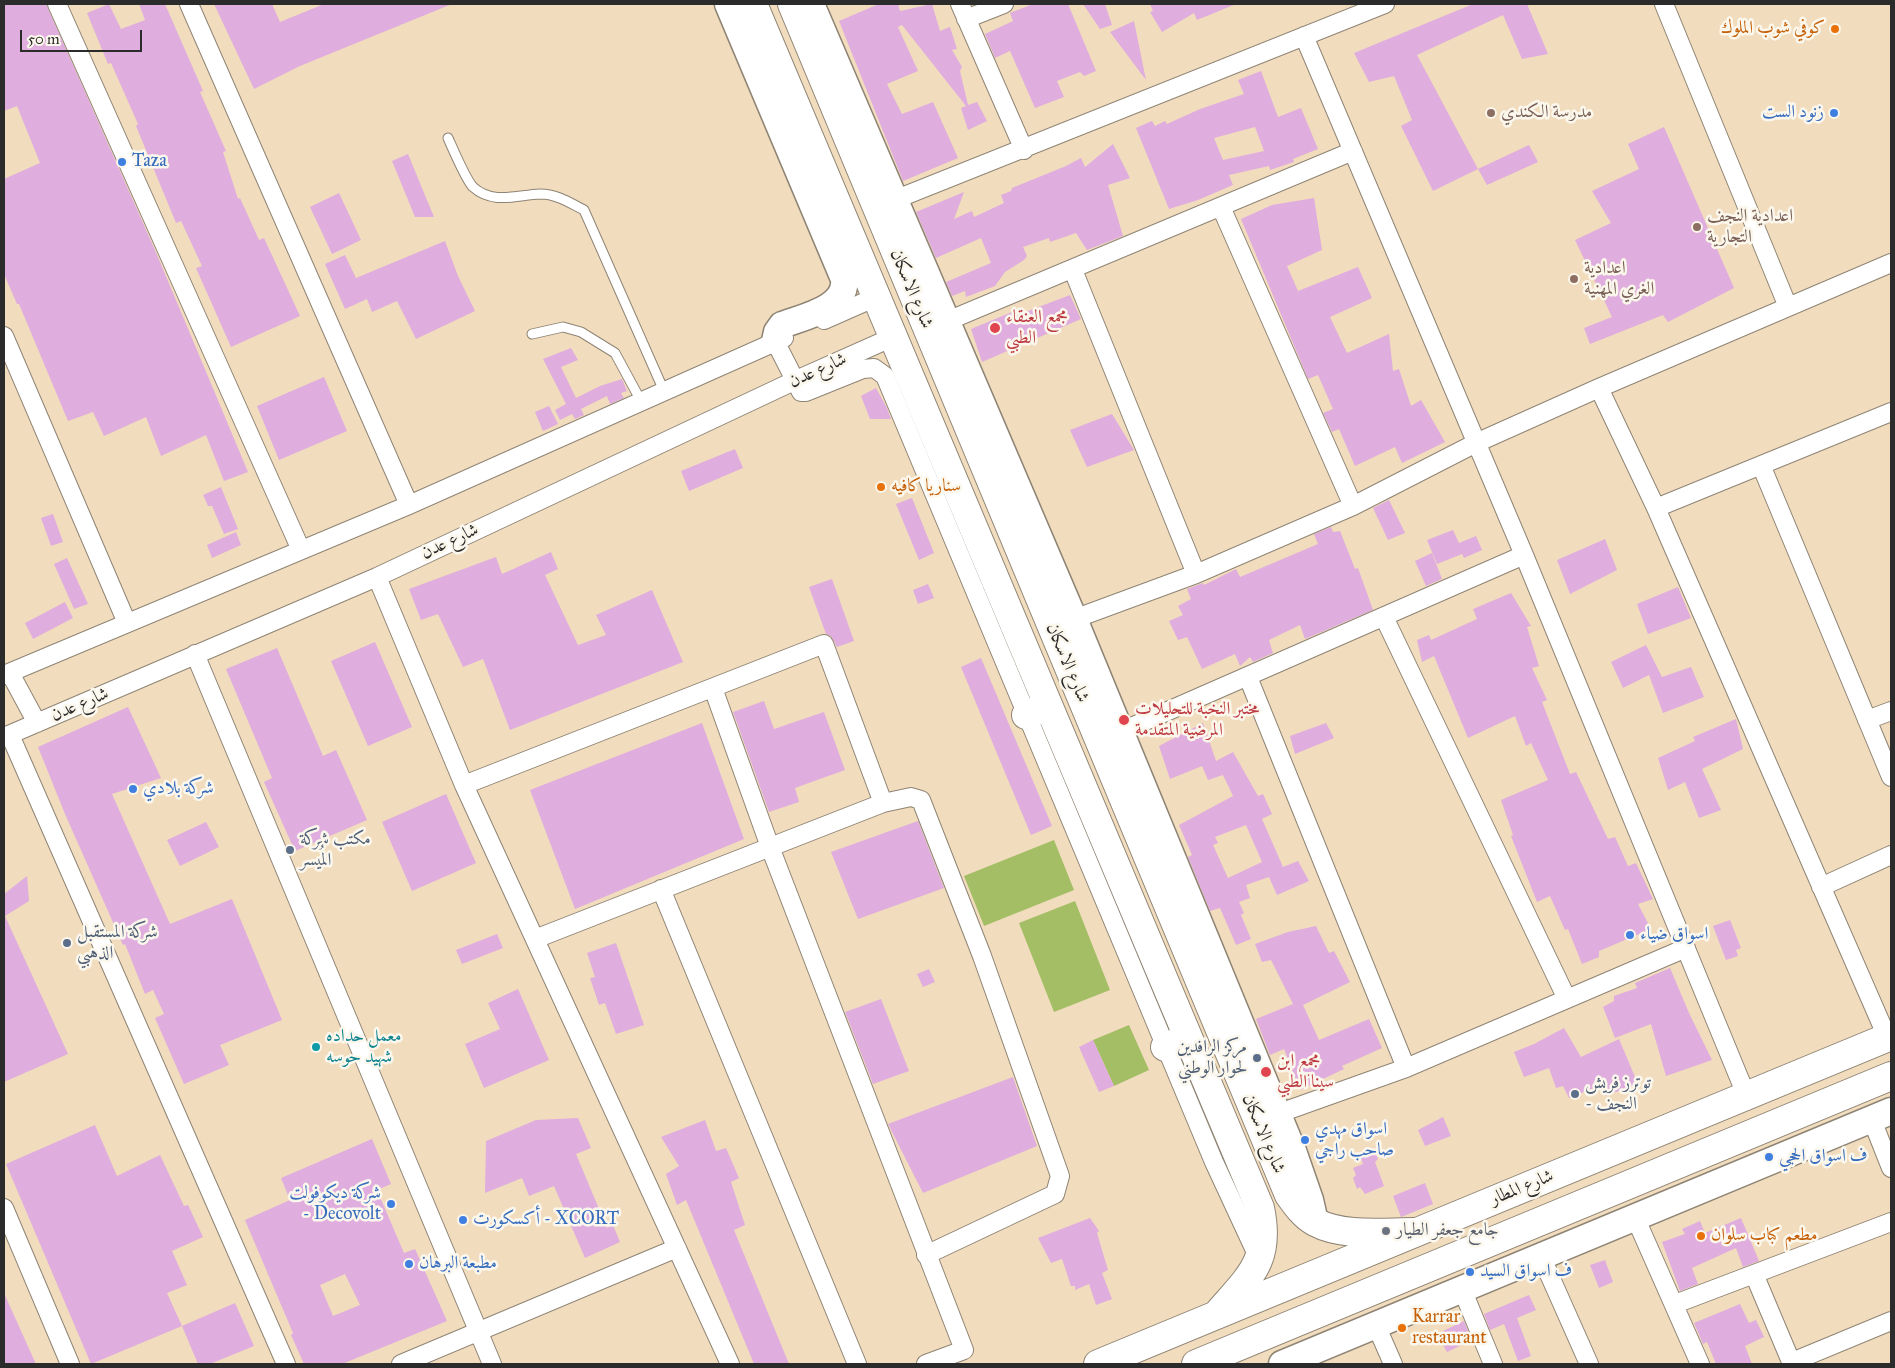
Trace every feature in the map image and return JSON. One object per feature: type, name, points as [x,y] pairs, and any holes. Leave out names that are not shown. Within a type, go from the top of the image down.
[{"type":"main road","name":"شارع الاسكان","points":[[792,4],[851,121],[935,314],[1142,816],[1237,1071],[1265,1113],[1288,1194],[1299,1209],[1315,1222],[1347,1231],[1414,1232]]},
{"type":"main road","name":"شارع الاسكان","points":[[742,7],[876,296],[1037,710],[1177,1042],[1209,1087],[1260,1208],[1264,1229],[1264,1245],[1259,1260],[1246,1281],[1219,1312]]},
{"type":"main road","name":"شارع المطار","points":[[1098,1364],[1219,1312],[1748,1097],[1889,1036]]},
{"type":"main road","points":[[1209,1087],[1218,1088],[1225,1086],[1232,1082],[1237,1071]]},
{"type":"main road","points":[[1196,1364],[1891,1076]]},
{"type":"main road","points":[[1225,1126],[1230,1116],[1236,1111],[1244,1110],[1265,1113]]},
{"type":"street","points":[[57,4],[301,550]]},
{"type":"street","points":[[189,4],[410,504]]},
{"type":"street","points":[[811,4],[851,121],[894,200],[935,314],[1074,619],[1120,732],[1142,816],[1265,1113],[1406,1068],[1686,948]]},
{"type":"street","points":[[1004,4],[963,12],[1024,150]]},
{"type":"street","points":[[894,200],[1024,150],[1385,4]]},
{"type":"street","points":[[1664,4],[1788,307]]},
{"type":"street","points":[[742,7],[844,279],[844,290],[838,300],[782,325],[777,332],[775,341],[799,390],[806,392],[863,369],[874,368],[885,376],[1037,710]]},
{"type":"street","points":[[1304,36],[1524,555],[1748,1097]]},
{"type":"street","points":[[935,314],[1072,270],[1353,151]]},
{"type":"street","points":[[1221,207],[1353,506]]},
{"type":"street","points":[[1074,619],[1196,574],[1353,506],[1476,443],[1599,388],[1891,263]]},
{"type":"street","points":[[1072,270],[1196,574]]},
{"type":"street","points":[[37,723],[7,674],[410,504],[876,296]]},
{"type":"street","points":[[4,336],[127,623]]},
{"type":"street","name":"شارع عدن","points":[[7,736],[376,577],[794,381],[893,337]]},
{"type":"street","points":[[1599,388],[1656,508],[1821,887],[1889,1036]]},
{"type":"street","points":[[1656,508],[1891,412]]},
{"type":"street","points":[[1761,465],[1891,777]]},
{"type":"street","points":[[1120,732],[1524,555]]},
{"type":"street","points":[[376,577],[464,785],[730,1364]]},
{"type":"street","points":[[1384,617],[1567,999]]},
{"type":"street","points":[[464,785],[824,644],[883,802]]},
{"type":"street","points":[[195,654],[492,1364]]},
{"type":"street","points":[[1248,677],[1406,1068]]},
{"type":"street","points":[[713,688],[770,846],[926,1256],[964,1350],[926,1364]]},
{"type":"street","points":[[1867,720],[1891,710]]},
{"type":"street","points":[[7,736],[286,1364]]},
{"type":"street","points":[[535,939],[883,802],[911,796],[921,800],[982,956],[1060,1176],[1055,1194],[926,1256]]},
{"type":"street","points":[[1821,887],[1891,855]]},
{"type":"street","points":[[661,889],[857,1364]]},
{"type":"street","points":[[1177,1042],[1214,1162],[1259,1260]]},
{"type":"street","points":[[1282,1364],[1881,1115],[1891,1168]]},
{"type":"street","points":[[4,1208],[70,1364]]},
{"type":"street","points":[[1635,1217],[1700,1364]]},
{"type":"street","points":[[1675,1304],[1891,1222]]},
{"type":"street","points":[[400,1364],[677,1248]]},
{"type":"street","points":[[1541,1256],[1589,1364]]},
{"type":"street","points":[[1754,1274],[1792,1363],[1891,1321]]},
{"type":"street","points":[[1462,1289],[1493,1364]]},
{"type":"street","points":[[1376,1325],[1393,1364]]},
{"type":"lane","points":[[448,138],[472,186],[489,196],[509,199],[541,194],[560,197],[584,210],[664,391]]},
{"type":"lane","points":[[532,334],[563,327],[581,332],[615,352],[641,401]]},
{"type":"green space","points":[[1054,840],[1074,890],[984,926],[964,876]]},
{"type":"green space","points":[[1075,901],[1110,990],[1054,1012],[1019,923]]},
{"type":"green space","points":[[1129,1025],[1149,1070],[1114,1086],[1093,1040]]},
{"type":"building","points":[[4,4],[46,4],[155,250],[248,472],[224,481],[206,435],[161,456],[146,417],[104,436],[93,412],[68,421],[19,304],[17,304],[4,274],[4,179],[40,163],[17,106],[4,111]]},
{"type":"building","points":[[109,4],[121,29],[145,20],[139,4],[165,4],[203,91],[200,92],[226,151],[223,152],[238,199],[240,198],[259,240],[264,238],[300,316],[231,347],[196,268],[202,266],[181,221],[176,223],[136,126],[138,124],[111,63],[108,64],[87,13]]},
{"type":"building","points":[[214,4],[272,4],[280,22],[324,4],[452,4],[300,66],[254,89]]},
{"type":"building","points":[[879,4],[898,4],[900,11],[932,4],[940,31],[950,27],[957,49],[952,50],[962,67],[960,71],[968,105],[977,102],[987,121],[968,130],[961,108],[966,106],[902,25],[898,27],[918,71],[887,84],[902,114],[933,102],[958,158],[903,181],[839,21]]},
{"type":"building","points":[[1033,4],[1068,4],[1096,71],[1084,76],[1080,72],[1057,81],[1064,97],[1035,108],[1010,51],[995,58],[985,34],[1013,21],[1010,13]]},
{"type":"building","points":[[1083,4],[1105,4],[1112,25],[1100,29]]},
{"type":"building","points":[[1150,4],[1236,4],[1197,20],[1194,13],[1162,32],[1150,12],[1153,11]]},
{"type":"building","points":[[1473,4],[1527,4],[1548,54],[1522,59],[1503,15],[1417,55],[1478,169],[1433,191],[1401,126],[1412,120],[1394,76],[1369,82],[1354,53]]},
{"type":"building","points":[[1134,21],[1146,80],[1110,32]]},
{"type":"building","points":[[1261,71],[1278,117],[1301,108],[1318,149],[1293,159],[1294,162],[1270,170],[1269,166],[1229,175],[1233,185],[1198,200],[1169,209],[1136,128],[1152,121],[1155,126],[1165,121],[1167,124],[1200,109],[1244,94],[1238,80]],"holes":[[[1255,127],[1264,151],[1223,160],[1214,138]]]},
{"type":"building","points":[[1664,127],[1734,288],[1668,322],[1663,315],[1590,344],[1584,328],[1612,317],[1575,240],[1611,223],[1592,191],[1639,169],[1628,144]]},
{"type":"building","points":[[1113,144],[1130,178],[1108,185],[1123,236],[1087,250],[1076,233],[1050,242],[1049,238],[1023,247],[1027,256],[1005,272],[995,286],[966,297],[965,291],[952,296],[946,282],[991,263],[981,238],[936,258],[916,212],[964,192],[954,219],[972,211],[974,217],[1004,203],[1001,195],[1011,191],[1012,188],[1081,158],[1085,167]]},
{"type":"building","points":[[1529,145],[1538,162],[1487,185],[1478,169]]},
{"type":"building","points":[[408,154],[434,217],[415,217],[392,161]]},
{"type":"building","points":[[339,193],[361,240],[332,254],[310,207]]},
{"type":"building","points":[[1314,198],[1322,250],[1287,266],[1298,291],[1358,267],[1372,298],[1330,317],[1347,353],[1389,334],[1393,371],[1399,369],[1411,406],[1421,400],[1445,442],[1402,463],[1395,447],[1355,466],[1339,429],[1332,432],[1323,413],[1333,409],[1318,375],[1308,379],[1241,219],[1272,205]]},
{"type":"building","points":[[445,241],[458,276],[475,311],[416,339],[397,301],[372,312],[367,299],[345,309],[325,264],[345,255],[356,278]]},
{"type":"building","points":[[1070,295],[1081,319],[982,362],[971,329],[1012,312],[1015,316]]},
{"type":"building","points":[[571,348],[578,360],[561,367],[576,398],[600,386],[622,379],[627,391],[621,393],[624,398],[610,404],[607,396],[581,409],[584,415],[575,419],[572,414],[560,420],[555,410],[566,404],[543,359]]},
{"type":"building","points":[[324,377],[347,431],[279,460],[257,406]]},
{"type":"building","points":[[876,388],[891,419],[870,419],[861,396]]},
{"type":"building","points":[[549,406],[558,424],[543,431],[535,412]]},
{"type":"building","points":[[1112,414],[1134,450],[1087,467],[1070,430]]},
{"type":"building","points":[[735,449],[743,468],[689,491],[681,471]]},
{"type":"building","points":[[221,487],[238,529],[224,534],[212,506],[208,506],[203,495]]},
{"type":"building","points":[[912,498],[934,553],[919,560],[896,504]]},
{"type":"building","points":[[1389,500],[1405,533],[1388,540],[1373,508]]},
{"type":"building","points":[[53,514],[63,542],[51,546],[41,518]]},
{"type":"building","points":[[1331,527],[1333,532],[1340,531],[1355,569],[1358,568],[1373,610],[1305,639],[1300,625],[1269,640],[1273,653],[1253,662],[1250,657],[1240,666],[1235,654],[1202,669],[1187,637],[1178,640],[1169,621],[1183,615],[1178,606],[1191,599],[1187,589],[1203,583],[1204,585],[1236,569],[1240,577],[1318,544],[1314,534]]},
{"type":"building","points":[[1453,530],[1459,543],[1476,536],[1482,550],[1464,558],[1462,554],[1437,564],[1427,540]]},
{"type":"building","points":[[236,532],[241,545],[212,558],[207,545]]},
{"type":"building","points":[[1605,539],[1617,570],[1570,594],[1557,560]]},
{"type":"building","points":[[551,552],[558,569],[545,575],[578,645],[606,635],[596,615],[652,590],[683,662],[510,730],[483,659],[463,667],[438,614],[421,620],[409,589],[496,557],[502,574]]},
{"type":"building","points":[[1432,553],[1442,579],[1426,586],[1415,561]]},
{"type":"building","points":[[67,558],[88,604],[74,609],[54,564]]},
{"type":"building","points":[[832,579],[854,641],[837,647],[831,636],[826,634],[809,587]]},
{"type":"building","points":[[928,584],[934,598],[918,604],[913,590]]},
{"type":"building","points":[[1678,587],[1691,618],[1648,634],[1637,604]]},
{"type":"building","points":[[1511,593],[1531,626],[1527,627],[1539,666],[1532,668],[1547,700],[1542,702],[1570,774],[1576,772],[1608,839],[1615,837],[1628,866],[1636,863],[1653,899],[1638,904],[1651,929],[1599,951],[1599,957],[1582,964],[1568,929],[1565,930],[1550,896],[1537,902],[1511,836],[1513,835],[1501,800],[1548,780],[1531,743],[1526,746],[1515,716],[1468,738],[1434,656],[1422,662],[1417,640],[1429,635],[1431,640],[1477,619],[1473,609]]},
{"type":"building","points":[[65,602],[73,618],[33,639],[25,623]]},
{"type":"building","points":[[375,642],[412,727],[368,746],[331,661]]},
{"type":"building","points":[[1646,645],[1662,677],[1691,667],[1704,697],[1663,713],[1649,675],[1623,688],[1611,662]]},
{"type":"building","points":[[277,648],[323,756],[336,750],[367,820],[295,851],[264,782],[272,778],[226,669]]},
{"type":"building","points":[[981,658],[1052,826],[1031,835],[961,667]]},
{"type":"building","points":[[764,701],[774,729],[824,712],[845,770],[795,788],[799,802],[769,812],[733,712]]},
{"type":"building","points":[[128,707],[161,778],[112,794],[170,924],[232,899],[282,1020],[220,1045],[229,1065],[184,1084],[155,1018],[164,1014],[153,990],[145,994],[125,944],[123,945],[65,814],[38,747]]},
{"type":"building","points":[[1736,719],[1743,749],[1702,769],[1721,810],[1699,818],[1685,782],[1668,790],[1658,758],[1695,741],[1693,737]]},
{"type":"building","points":[[702,723],[744,839],[575,909],[530,790]]},
{"type":"building","points":[[1203,723],[1216,761],[1233,752],[1258,796],[1263,794],[1272,814],[1262,819],[1283,867],[1298,861],[1309,881],[1277,895],[1269,877],[1246,885],[1250,898],[1239,902],[1244,913],[1241,915],[1251,939],[1236,945],[1220,908],[1210,911],[1188,857],[1192,855],[1179,825],[1233,796],[1223,775],[1208,780],[1202,766],[1170,779],[1159,746]],"holes":[[[1246,825],[1262,862],[1228,878],[1213,845],[1218,843],[1215,837]]]},
{"type":"building","points":[[1326,723],[1334,738],[1295,754],[1290,736]]},
{"type":"building","points":[[446,794],[476,863],[412,891],[382,822]]},
{"type":"building","points":[[918,821],[944,888],[858,919],[831,852]]},
{"type":"building","points":[[206,822],[219,847],[180,866],[167,840]]},
{"type":"building","points":[[27,876],[29,901],[5,916],[68,1054],[4,1082],[4,894]]},
{"type":"building","points":[[1730,920],[1741,948],[1736,950],[1738,956],[1726,960],[1713,926]]},
{"type":"building","points":[[1316,926],[1329,953],[1334,951],[1350,982],[1303,1005],[1319,1040],[1369,1019],[1382,1048],[1342,1066],[1344,1069],[1300,1090],[1284,1049],[1270,1055],[1256,1019],[1293,1004],[1271,960],[1262,962],[1255,944],[1288,932]]},
{"type":"building","points":[[497,934],[503,948],[462,964],[456,950]]},
{"type":"building","points":[[616,943],[644,1025],[616,1034],[605,1003],[599,1005],[590,978],[595,977],[587,953]]},
{"type":"building","points":[[1670,968],[1712,1060],[1666,1076],[1651,1024],[1615,1038],[1603,1007],[1614,1001],[1614,996],[1637,988],[1635,983]]},
{"type":"building","points":[[929,969],[935,982],[923,987],[917,974]]},
{"type":"building","points":[[518,989],[549,1060],[484,1088],[465,1044],[500,1029],[488,1003]]},
{"type":"building","points":[[881,999],[909,1071],[873,1084],[845,1012]]},
{"type":"building","points":[[1564,1028],[1581,1057],[1619,1039],[1638,1084],[1605,1096],[1601,1085],[1569,1098],[1563,1086],[1556,1088],[1549,1068],[1524,1077],[1514,1052]]},
{"type":"building","points":[[1093,1040],[1114,1086],[1099,1092],[1079,1047]]},
{"type":"building","points":[[1013,1077],[1037,1146],[923,1193],[888,1124]]},
{"type":"building","points":[[1443,1117],[1451,1136],[1425,1146],[1418,1130]]},
{"type":"building","points":[[578,1118],[591,1148],[576,1154],[607,1228],[613,1225],[620,1242],[585,1258],[554,1186],[529,1196],[522,1178],[485,1193],[486,1141],[536,1120]]},
{"type":"building","points":[[705,1120],[716,1151],[726,1148],[739,1178],[731,1182],[745,1225],[734,1230],[789,1364],[754,1364],[686,1200],[677,1205],[666,1174],[679,1166],[661,1137]]},
{"type":"building","points":[[95,1125],[117,1176],[160,1155],[184,1206],[188,1205],[203,1237],[172,1251],[187,1285],[167,1293],[182,1326],[91,1364],[6,1164]]},
{"type":"building","points":[[372,1139],[391,1184],[377,1190],[404,1253],[415,1249],[447,1321],[342,1364],[304,1364],[291,1335],[293,1333],[245,1220],[290,1200],[281,1178]],"holes":[[[345,1274],[360,1305],[333,1316],[320,1285]]]},
{"type":"building","points":[[1373,1148],[1378,1159],[1375,1162],[1384,1186],[1365,1194],[1360,1187],[1357,1189],[1353,1178],[1356,1175],[1353,1168],[1363,1164],[1359,1153]]},
{"type":"building","points":[[1425,1183],[1433,1204],[1401,1217],[1393,1196]]},
{"type":"building","points":[[1090,1218],[1099,1231],[1097,1233],[1108,1270],[1102,1273],[1112,1299],[1096,1305],[1089,1284],[1075,1290],[1075,1286],[1071,1286],[1062,1259],[1051,1263],[1038,1238]]},
{"type":"building","points":[[1741,1218],[1759,1261],[1743,1267],[1736,1248],[1692,1268],[1698,1284],[1680,1291],[1662,1242],[1685,1234],[1682,1229],[1700,1221],[1705,1233]]},
{"type":"building","points":[[1605,1260],[1613,1282],[1599,1288],[1590,1265]]},
{"type":"building","points":[[4,1293],[26,1342],[36,1364],[4,1364]]},
{"type":"building","points":[[1529,1295],[1536,1310],[1517,1318],[1531,1356],[1518,1361],[1504,1324],[1490,1330],[1484,1314]]},
{"type":"building","points":[[235,1303],[254,1346],[210,1364],[198,1364],[182,1326]]},
{"type":"building","points":[[1740,1304],[1749,1323],[1756,1320],[1764,1337],[1745,1346],[1752,1364],[1716,1364],[1707,1342],[1703,1344],[1694,1323]]},
{"type":"building","points":[[1464,1321],[1472,1340],[1447,1352],[1437,1334]]},
{"type":"place","name":"كوفي شوب الملوك","points":[[1835,29]]},
{"type":"place","name":"مدرسة الكندي","points":[[1491,113]]},
{"type":"place","name":"زنود الست","points":[[1834,113]]},
{"type":"place","name":"Taza","points":[[122,162]]},
{"type":"place","name":"اعدادية النجف التجارية","points":[[1697,227]]},
{"type":"place","name":"اعدادية الغري المهنية","points":[[1574,279]]},
{"type":"place","name":"مجمع العنقاء الطبي","points":[[995,328]]},
{"type":"place","name":"سناريا كافيه","points":[[881,487]]},
{"type":"place","name":"مختبر النخبة للتحليلات المرضية المتقدمة","points":[[1124,720]]},
{"type":"place","name":"شركة بلادي","points":[[133,789]]},
{"type":"place","name":"مكتب شركة المُيسر","points":[[290,850]]},
{"type":"place","name":"اسواق ضياء","points":[[1630,935]]},
{"type":"place","name":"شركة المستقبل الذهبي","points":[[67,943]]},
{"type":"place","name":"معمل حداده شهيد حوسه","points":[[316,1047]]},
{"type":"place","name":"مركز الرافدين لحوار الوطني","points":[[1257,1058]]},
{"type":"place","name":"مجمع ابن سينا الطبي","points":[[1266,1072]]},
{"type":"place","name":"توترز فريش - النجف","points":[[1575,1094]]},
{"type":"place","name":"اسواق مهدي صاحب راجي","points":[[1305,1140]]},
{"type":"place","name":"ف اسواق الحجي","points":[[1769,1157]]},
{"type":"place","name":"شركة ديكوفولت - Decovolt","points":[[391,1204]]},
{"type":"place","name":"أكسكورت - XCORT","points":[[463,1220]]},
{"type":"place","name":"جامع جعفر الطيار","points":[[1386,1231]]},
{"type":"place","name":"مطعم كباب سلوان","points":[[1701,1236]]},
{"type":"place","name":"مطبعة البرهان","points":[[409,1264]]},
{"type":"place","name":"ف اسواق السيد","points":[[1470,1272]]},
{"type":"place","name":"Karrar restaurant","points":[[1402,1328]]}]
